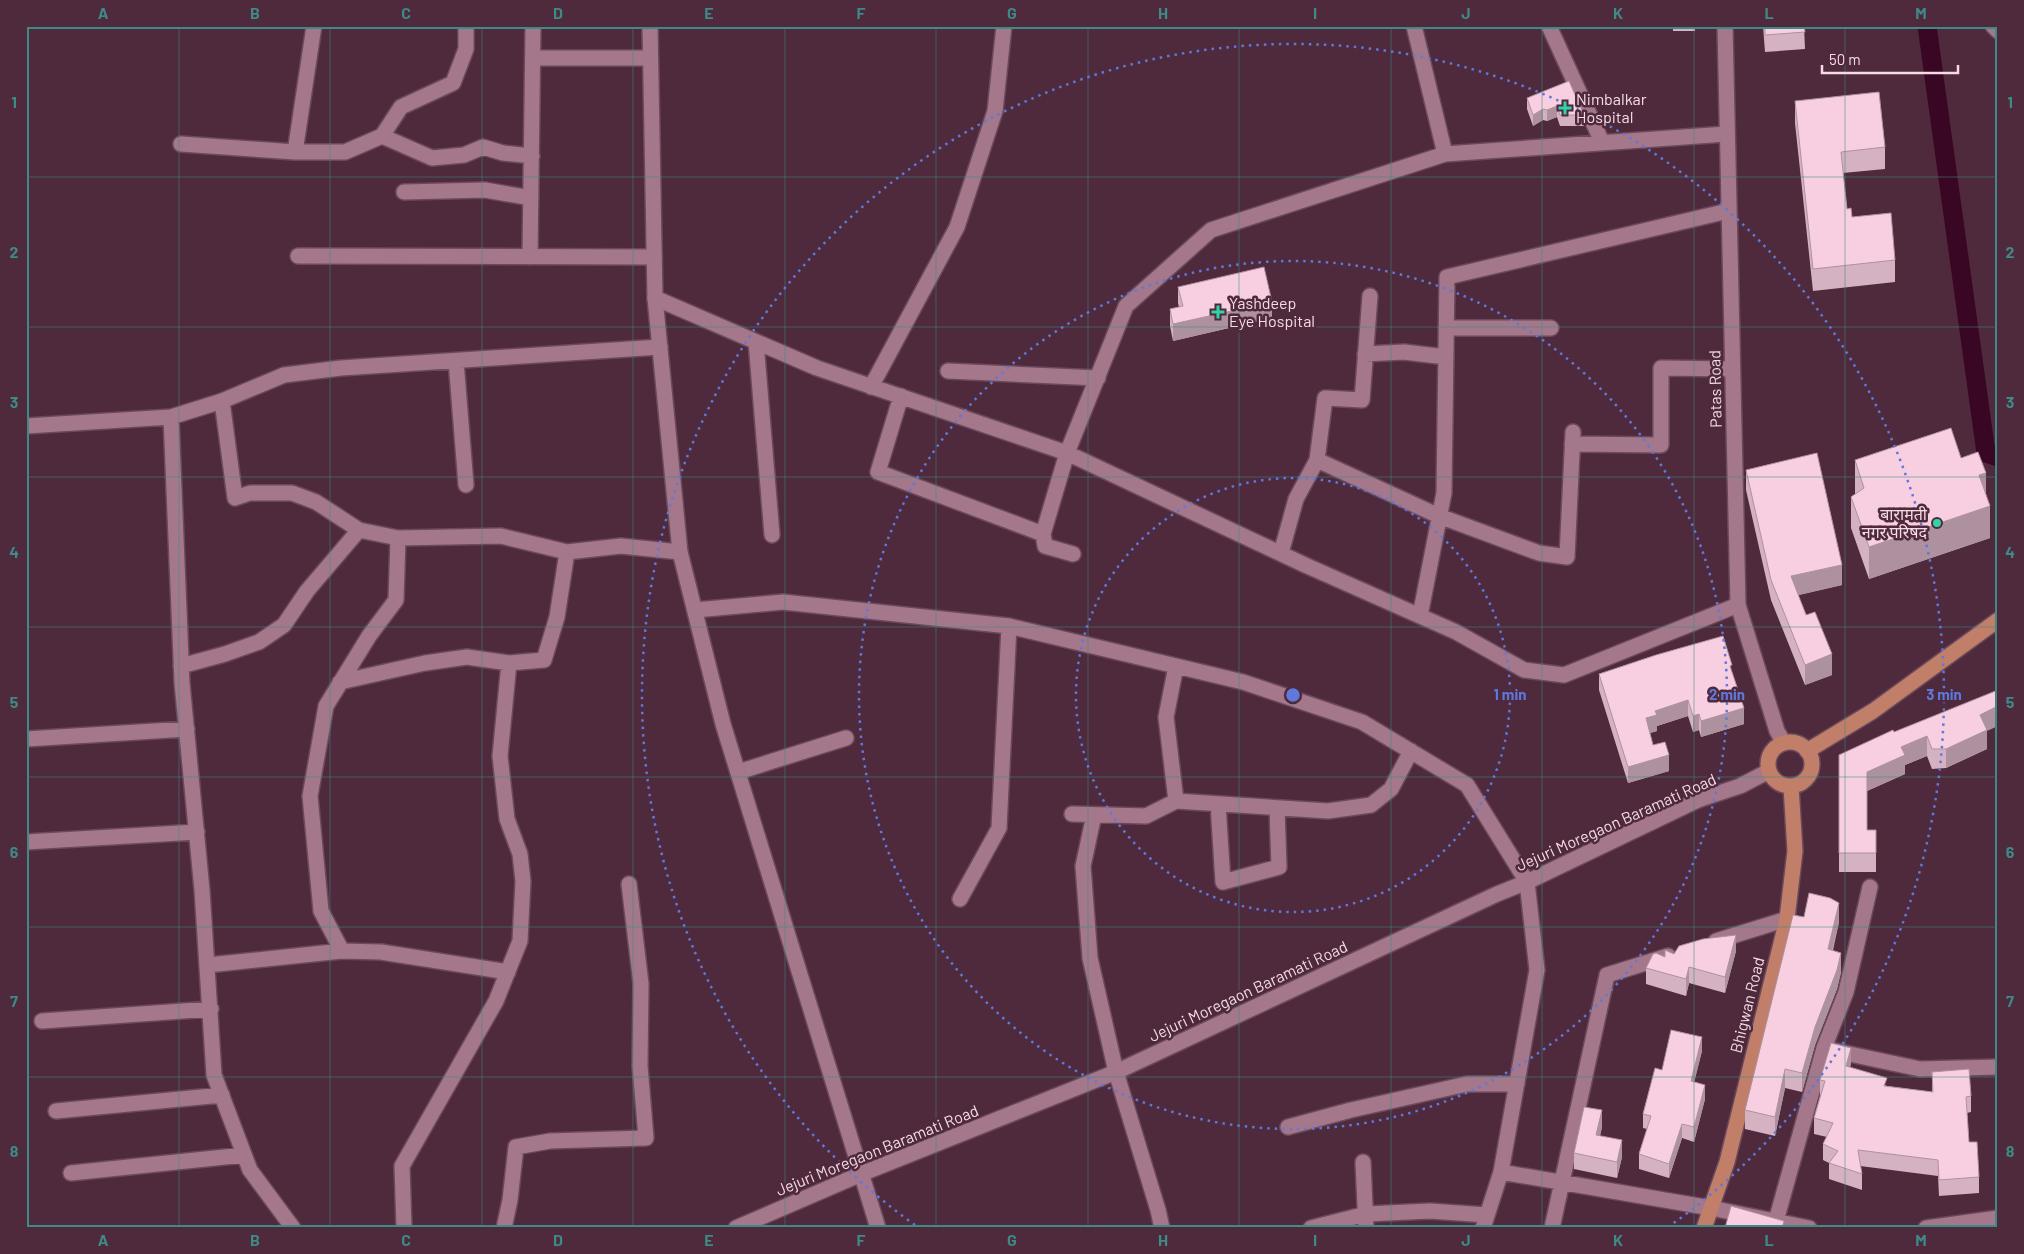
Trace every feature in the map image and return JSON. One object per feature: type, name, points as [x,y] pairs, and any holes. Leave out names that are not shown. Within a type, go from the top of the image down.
[{"type":"main road","points":[[1807,751],[1873,711],[1998,620]]},
{"type":"main road","points":[[1784,743],[1801,745],[1811,759],[1808,777],[1800,783],[1791,786],[1782,785],[1774,779],[1769,771],[1769,757],[1777,746],[1784,743]]},
{"type":"main road","name":"Bhigwan Road","points":[[1704,1228],[1727,1162],[1787,919],[1795,851],[1791,786]]},
{"type":"street","points":[[294,152],[314,26]]},
{"type":"street","points":[[180,144],[294,152],[345,152],[382,136],[401,107],[453,83],[466,49],[466,26]]},
{"type":"street","points":[[530,257],[533,26]]},
{"type":"street","points":[[650,26],[655,298],[680,552],[723,724],[878,1228]]},
{"type":"street","points":[[871,386],[957,227],[995,111],[1004,26]]},
{"type":"street","points":[[1414,26],[1445,154]]},
{"type":"street","points":[[1549,26],[1602,142]]},
{"type":"street","name":"Patas Road","points":[[1725,26],[1738,606],[1777,731],[1784,743]]},
{"type":"street","points":[[1993,26],[1998,31]]},
{"type":"street","points":[[533,58],[650,58]]},
{"type":"street","points":[[1073,554],[1045,546],[1043,534],[1067,453],[1126,306],[1211,230],[1445,154],[1726,134]]},
{"type":"street","points":[[382,136],[432,158],[464,155],[483,147],[503,153],[532,156]]},
{"type":"street","points":[[404,192],[486,190],[531,198]]},
{"type":"street","points":[[1420,616],[1444,493],[1447,277],[1728,212]]},
{"type":"street","points":[[298,256],[654,257]]},
{"type":"street","points":[[1281,553],[1296,499],[1317,460],[1325,398],[1362,400],[1370,296]]},
{"type":"street","points":[[655,298],[817,368],[1067,453],[1456,632],[1524,670],[1564,675],[1738,606]]},
{"type":"street","points":[[1446,328],[1552,328]]},
{"type":"street","points":[[756,342],[772,535]]},
{"type":"street","points":[[26,426],[171,417],[222,401],[284,375],[341,368],[660,347]]},
{"type":"street","points":[[1365,354],[1404,352],[1446,357]]},
{"type":"street","points":[[456,361],[466,485]]},
{"type":"street","points":[[1317,460],[1439,516],[1539,553],[1567,557],[1573,438],[1661,445],[1661,368],[1732,369]]},
{"type":"street","points":[[948,371],[1098,378]]},
{"type":"street","points":[[901,396],[878,472],[1043,534]]},
{"type":"street","points":[[222,401],[234,498],[250,493],[292,493],[316,502],[359,530],[398,538],[501,536],[567,552],[621,546],[680,552]]},
{"type":"street","points":[[171,417],[181,666],[208,965],[214,1075],[250,1170],[293,1228]]},
{"type":"street","points":[[181,666],[259,642],[284,625],[307,591],[359,530]]},
{"type":"street","points":[[342,951],[321,912],[310,796],[326,706],[369,636],[396,600],[398,538]]},
{"type":"street","points":[[340,682],[426,663],[467,657],[509,662],[544,660],[557,617],[567,552]]},
{"type":"street","points":[[695,610],[783,602],[1009,626],[1243,682],[1362,722],[1467,785],[1527,882],[1537,970],[1501,1172],[1485,1222],[1430,1211],[1311,1228]]},
{"type":"street","points":[[960,899],[998,828],[1009,626]]},
{"type":"street","points":[[404,1228],[402,1166],[496,1001],[520,941],[523,882],[520,854],[507,819],[500,756],[509,662]]},
{"type":"street","points":[[1176,666],[1166,717],[1176,801]]},
{"type":"street","points":[[26,739],[187,729]]},
{"type":"street","points":[[738,772],[846,738]]},
{"type":"street","points":[[1072,814],[1146,816],[1176,801],[1328,812],[1371,806],[1391,789],[1411,751]]},
{"type":"street","name":"Jejuri Moregaon Baramati Road","points":[[736,1228],[861,1174],[1116,1072],[1527,882],[1698,800],[1740,786],[1769,771]]},
{"type":"street","points":[[1218,804],[1223,882],[1279,867],[1277,808]]},
{"type":"street","points":[[1094,815],[1083,866],[1090,958],[1116,1072],[1162,1228]]},
{"type":"street","points":[[26,842],[197,832]]},
{"type":"street","points":[[504,1228],[510,1200],[516,1147],[550,1141],[646,1138],[640,1066],[641,984],[629,884]]},
{"type":"street","points":[[1776,1221],[1824,1048],[1846,992],[1870,887]]},
{"type":"street","points":[[1702,946],[1787,919]]},
{"type":"street","points":[[208,965],[342,951],[381,952],[508,972]]},
{"type":"street","points":[[1552,1228],[1608,976],[1683,952]]},
{"type":"street","points":[[42,1021],[211,1009]]},
{"type":"street","points":[[1824,1048],[1920,1068],[1998,1067]]},
{"type":"street","points":[[1288,1127],[1351,1110],[1467,1084],[1517,1084]]},
{"type":"street","points":[[56,1112],[222,1095]]},
{"type":"street","points":[[72,1173],[244,1155]]},
{"type":"street","points":[[1363,1162],[1366,1221]]},
{"type":"street","points":[[1501,1172],[1710,1208],[1809,1228]]},
{"type":"street","points":[[1926,1228],[1998,1218]]},
{"type":"building","points":[[1765,26],[1804,26],[1805,32],[1765,35]]},
{"type":"building","points":[[1569,81],[1584,115],[1560,115],[1557,106],[1547,110],[1543,109],[1533,115],[1527,98]]},
{"type":"building","points":[[1879,92],[1885,147],[1841,152],[1847,209],[1851,208],[1852,217],[1891,213],[1895,260],[1813,269],[1795,101]]},
{"type":"building","points":[[1264,267],[1272,302],[1173,324],[1170,309],[1183,306],[1178,287]]},
{"type":"building","points":[[1951,428],[1961,458],[1978,452],[1986,473],[1979,475],[1990,506],[1869,547],[1851,497],[1864,488],[1855,460]]},
{"type":"building","points":[[1817,453],[1842,565],[1791,576],[1806,615],[1815,612],[1832,654],[1805,665],[1771,580],[1746,470]]},
{"type":"building","points":[[1723,636],[1732,665],[1730,666],[1744,708],[1701,721],[1699,714],[1693,716],[1688,700],[1655,711],[1657,715],[1646,718],[1653,745],[1665,742],[1669,755],[1628,767],[1599,674]]},
{"type":"building","points":[[1998,690],[1998,706],[1980,715],[1987,730],[1946,749],[1932,749],[1927,736],[1901,747],[1905,755],[1867,772],[1867,830],[1876,830],[1876,853],[1839,853],[1839,755],[1893,730],[1894,732]]},
{"type":"building","points":[[1809,893],[1830,898],[1839,903],[1828,949],[1841,953],[1837,970],[1815,1027],[1802,1073],[1785,1069],[1775,1117],[1745,1110],[1793,915],[1804,917]]},
{"type":"building","points":[[1736,935],[1725,977],[1689,967],[1686,979],[1646,968],[1653,954],[1656,953],[1665,957],[1665,950],[1674,954],[1679,946],[1703,939]]},
{"type":"building","points":[[1671,1030],[1702,1037],[1691,1081],[1705,1085],[1694,1127],[1682,1124],[1669,1164],[1639,1154],[1651,1116],[1643,1114],[1655,1068],[1662,1070]]},
{"type":"building","points":[[1831,1043],[1851,1048],[1846,1066],[1887,1078],[1884,1086],[1933,1092],[1932,1072],[1969,1069],[1971,1096],[1966,1097],[1969,1142],[1977,1142],[1979,1177],[1939,1180],[1938,1160],[1858,1150],[1862,1174],[1829,1163],[1838,1151],[1823,1144],[1833,1123],[1814,1118],[1825,1081],[1820,1080]]},
{"type":"building","points":[[1584,1107],[1602,1110],[1596,1135],[1622,1140],[1617,1162],[1574,1153]]},
{"type":"building","points":[[1731,1206],[1784,1221],[1782,1228],[1725,1228]]},
{"type":"waterway","points":[[1927,26],[1986,453],[1998,457]]},
{"type":"place","name":"Nimbalkar Hospital","points":[[1565,108]]},
{"type":"place","name":"Yashdeep Eye Hospital","points":[[1218,312]]},
{"type":"place","name":"बारामती नगर परिषद","points":[[1937,523]]}]
